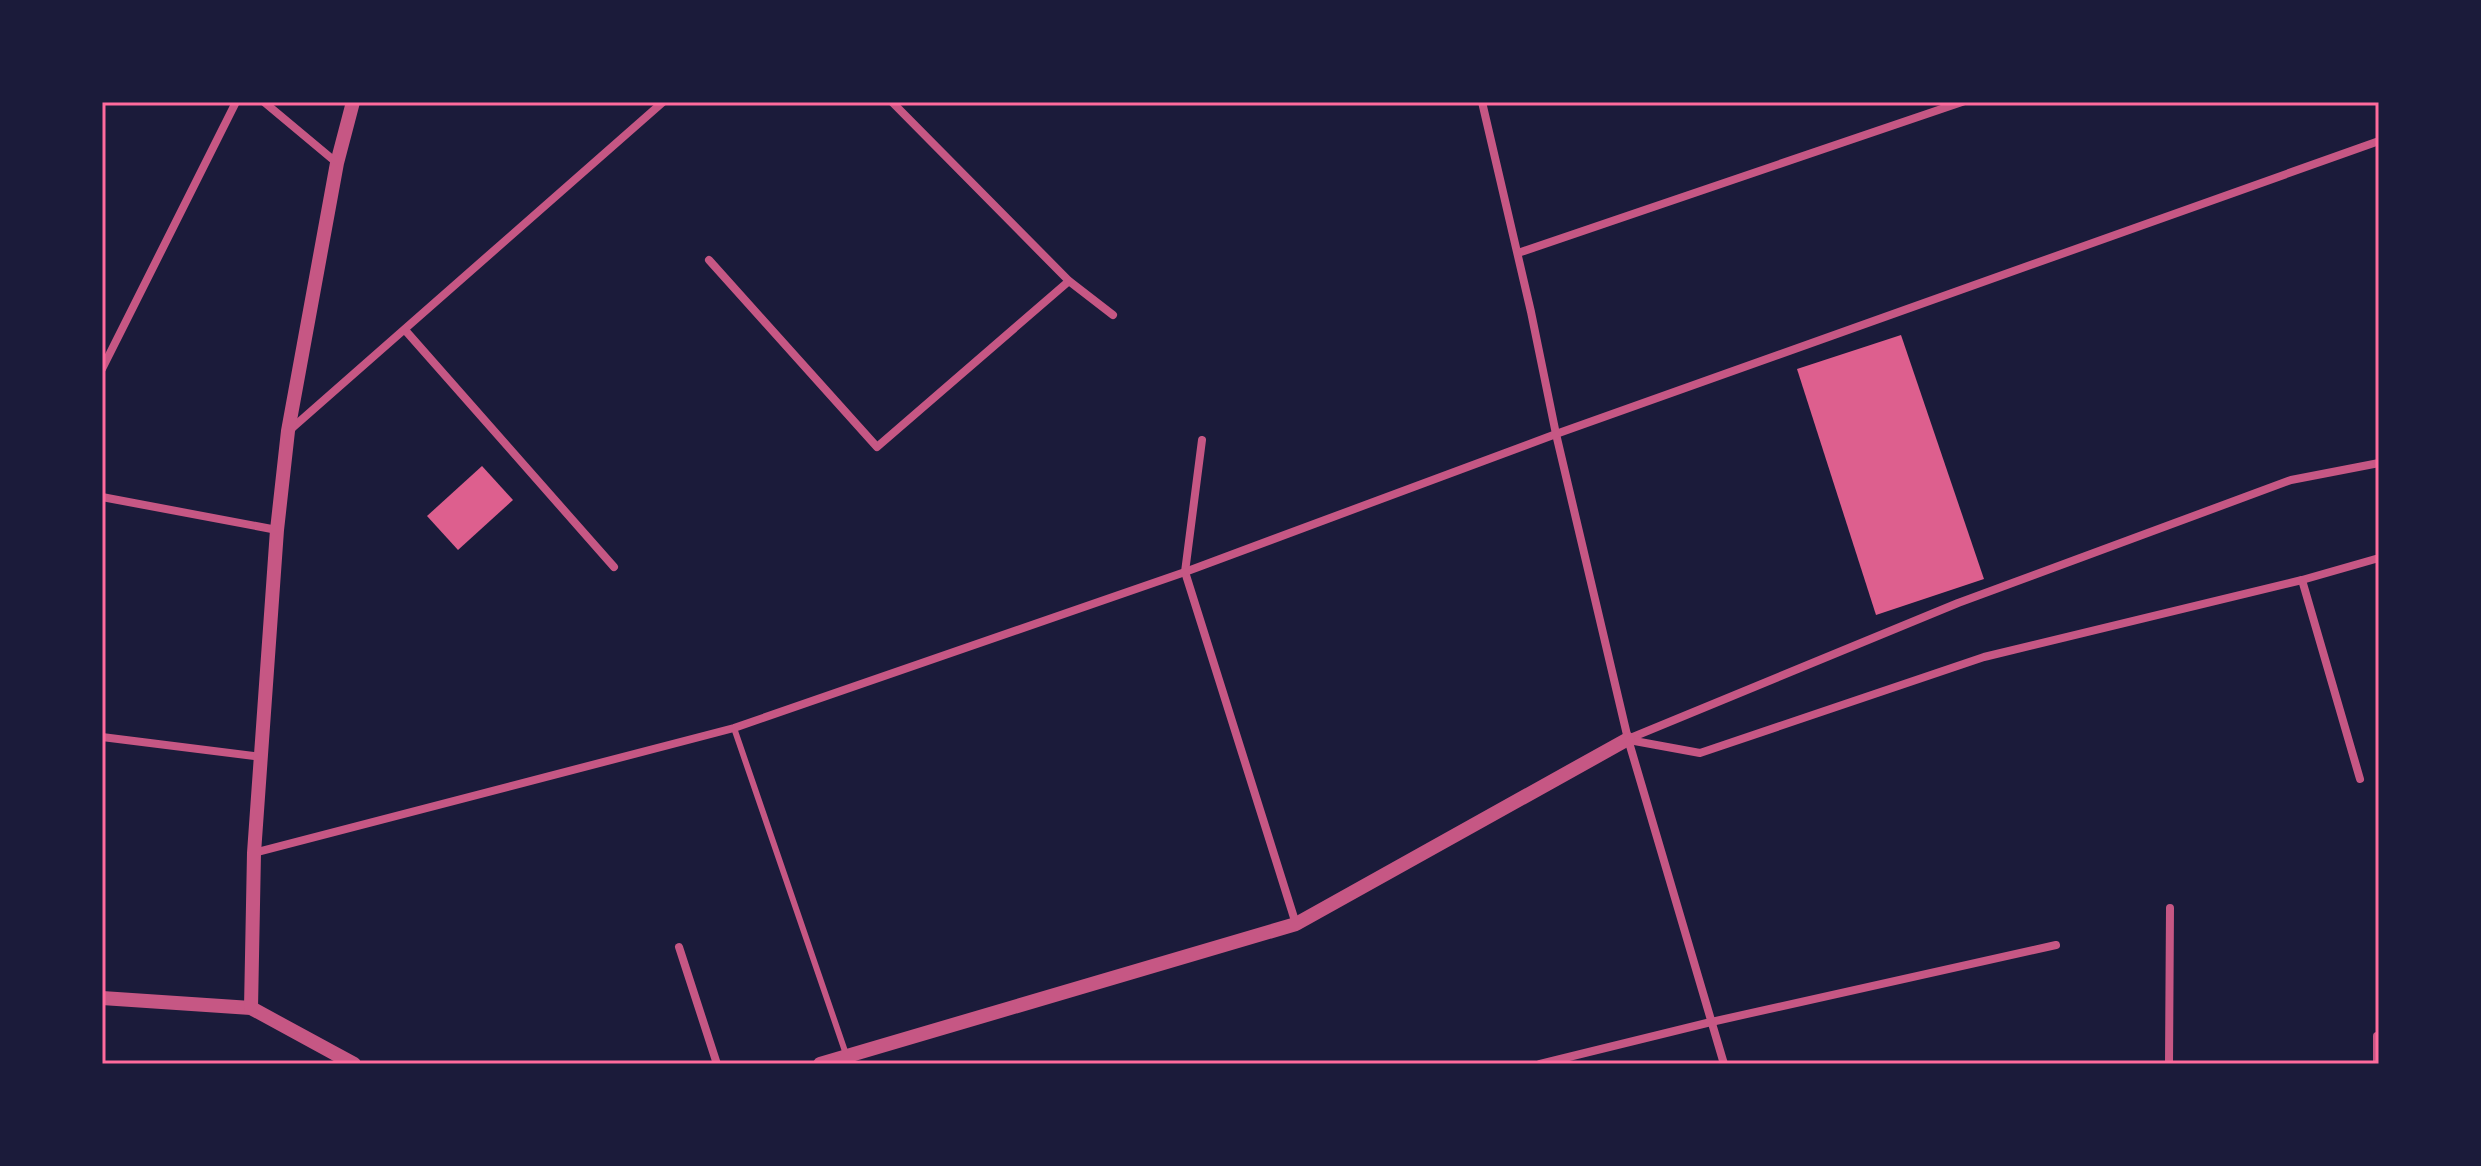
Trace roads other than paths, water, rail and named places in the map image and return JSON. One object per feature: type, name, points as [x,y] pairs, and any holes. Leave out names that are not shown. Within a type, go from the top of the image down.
[{"type":"street","points":[[102,369],[236,102]]},
{"type":"street","points":[[264,102],[337,163]]},
{"type":"street","points":[[251,1008],[254,853],[277,530],[288,431],[337,163],[353,102]]},
{"type":"street","points":[[288,431],[663,102]]},
{"type":"street","points":[[892,102],[1069,281],[1113,315]]},
{"type":"street","points":[[1482,102],[1628,739],[1724,1064]]},
{"type":"street","points":[[1518,253],[1962,102]]},
{"type":"street","points":[[254,853],[734,728],[1185,572],[1556,434],[2379,141]]},
{"type":"street","points":[[709,260],[877,447],[1069,281]]},
{"type":"street","points":[[405,330],[614,567]]},
{"type":"street","points":[[1202,440],[1185,572],[1296,924]]},
{"type":"street","points":[[820,1064],[1296,924],[1628,739],[1958,603],[2262,490],[2291,480],[2379,463]]},
{"type":"street","points":[[102,497],[277,530]]},
{"type":"street","points":[[1628,739],[1700,753],[1984,657],[2302,580],[2379,558]]},
{"type":"street","points":[[2302,580],[2360,779]]},
{"type":"street","points":[[102,737],[262,757]]},
{"type":"street","points":[[2169,1064],[2170,908]]},
{"type":"street","points":[[1540,1064],[1711,1022],[2056,945]]},
{"type":"street","points":[[679,947],[717,1064]]},
{"type":"street","points":[[102,998],[251,1008],[354,1064]]},
{"type":"street","points":[[2377,1036],[2377,1064]]},
{"type":"lane","points":[[734,728],[847,1057]]}]
